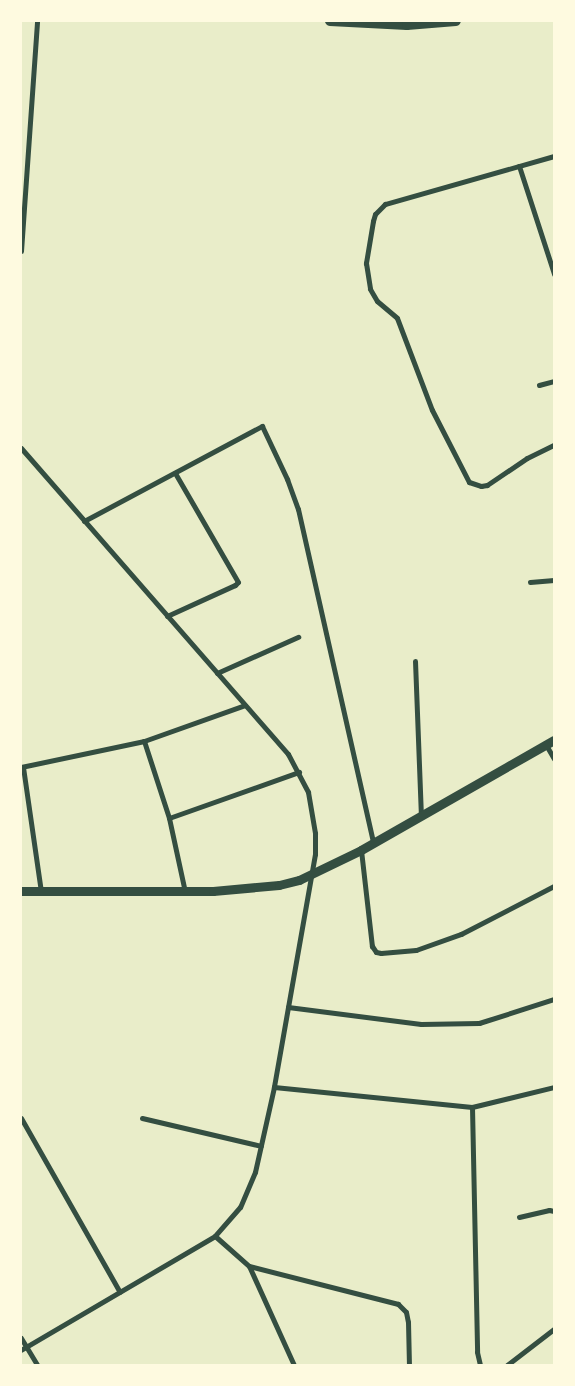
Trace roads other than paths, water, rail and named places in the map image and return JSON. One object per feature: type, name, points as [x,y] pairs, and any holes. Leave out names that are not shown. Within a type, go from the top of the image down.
[{"type":"main road","points":[[330,21],[407,25],[456,21]]},
{"type":"street","points":[[21,251],[37,21]]},
{"type":"street","points":[[554,156],[385,204],[375,214],[369,235],[367,277],[377,301],[397,318],[432,410],[469,482],[481,486],[488,485],[527,458],[554,445]]},
{"type":"street","points":[[519,166],[554,274]]},
{"type":"street","points":[[539,385],[554,381]]},
{"type":"street","points":[[84,520],[262,426],[287,479],[298,509],[373,843]]},
{"type":"street","points":[[21,448],[288,754],[299,772],[313,812],[315,854],[274,1086],[249,1190],[229,1223],[214,1236],[24,1348]]},
{"type":"street","points":[[167,616],[238,582],[175,472]]},
{"type":"street","points":[[530,582],[554,580]]},
{"type":"street","points":[[217,673],[298,638]]},
{"type":"street","points":[[415,661],[421,815]]},
{"type":"street","points":[[41,892],[22,767],[144,741],[244,705]]},
{"type":"street","points":[[144,741],[169,818],[185,892]]},
{"type":"street","points":[[21,892],[185,892],[279,885],[312,875],[361,850],[550,742],[554,759]]},
{"type":"street","points":[[169,818],[299,772]]},
{"type":"street","points":[[361,850],[372,946],[376,952],[381,953],[416,950],[461,934],[554,886]]},
{"type":"street","points":[[288,1007],[421,1024],[479,1023],[554,999]]},
{"type":"street","points":[[274,1086],[472,1107],[554,1087]]},
{"type":"street","points":[[472,1107],[477,1352],[480,1365]]},
{"type":"street","points":[[21,1118],[120,1292]]},
{"type":"street","points":[[142,1118],[261,1146]]},
{"type":"street","points":[[518,1217],[549,1210],[554,1211]]},
{"type":"street","points":[[214,1236],[249,1266],[294,1365]]},
{"type":"street","points":[[249,1266],[398,1304],[406,1312],[408,1322],[409,1365]]},
{"type":"street","points":[[508,1365],[554,1329]]},
{"type":"street","points":[[21,1338],[24,1348],[37,1365]]}]
